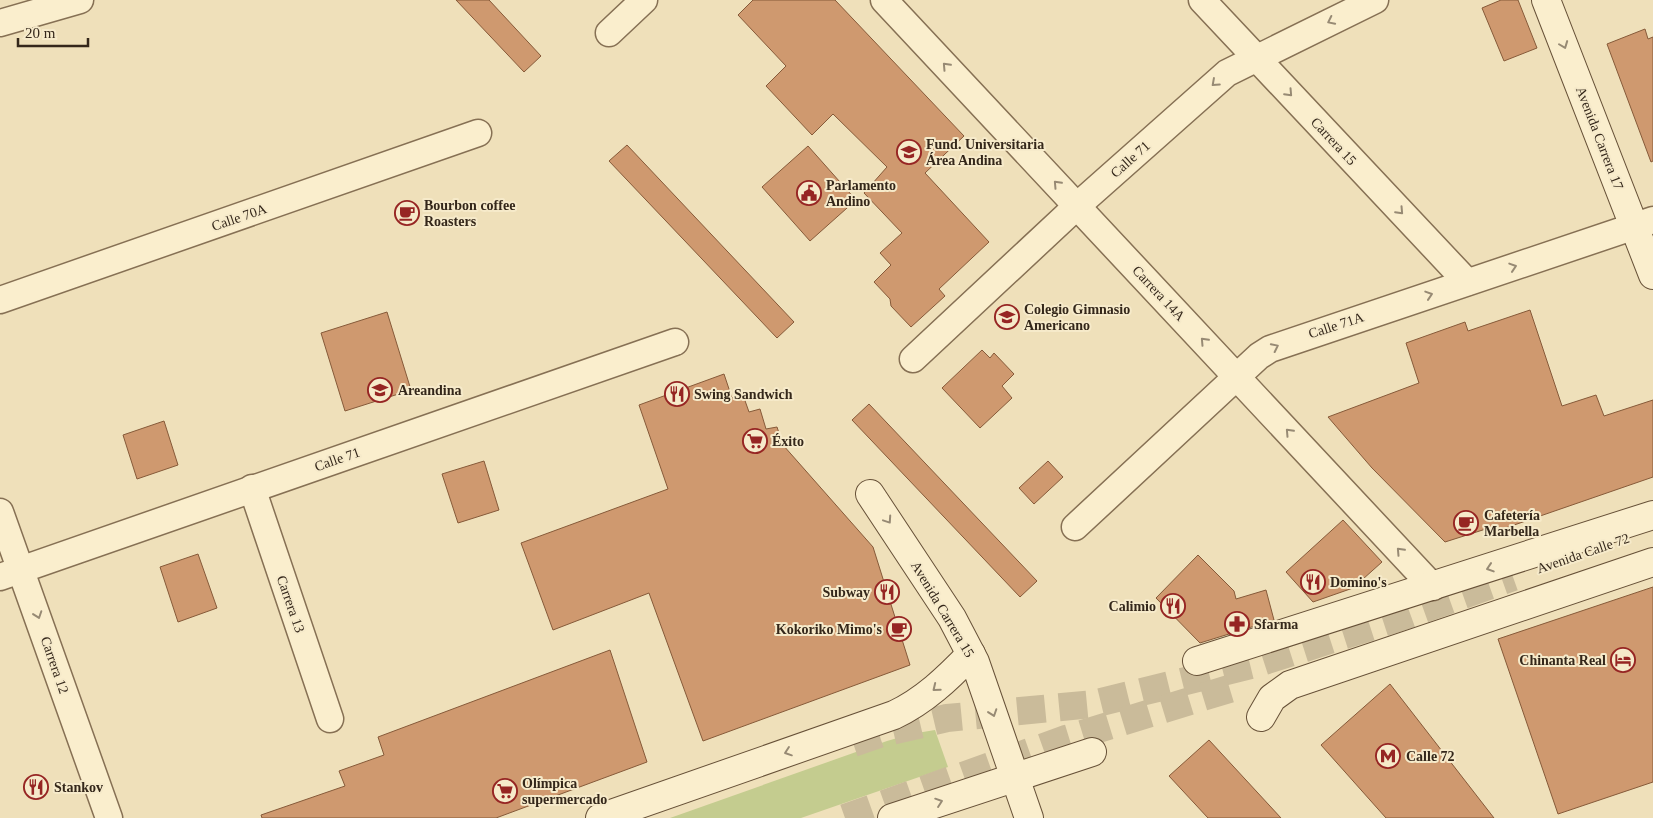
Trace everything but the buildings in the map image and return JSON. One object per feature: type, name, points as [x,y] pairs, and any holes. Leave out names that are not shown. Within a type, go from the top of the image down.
[{"type":"main road","name":"Avenida Carrera 17","points":[[1546,0],[1644,223],[1653,275]]},
{"type":"main road","name":"Avenida Carrera 15","points":[[870,494],[952,618],[971,654],[1029,818]]},
{"type":"main road","points":[[1197,661],[1653,515]]},
{"type":"main road","name":"Avenida Calle 72","points":[[1653,528],[1515,586],[1653,551]]},
{"type":"main road","points":[[1261,717],[1272,698],[1290,685],[1653,562]]},
{"type":"main road","points":[[600,818],[894,715],[936,688],[971,654]]},
{"type":"main road","points":[[892,818],[1092,752]]},
{"type":"street","points":[[0,24],[80,0]]},
{"type":"street","points":[[609,32],[644,0]]},
{"type":"street","name":"Carrera 14A","points":[[884,0],[1433,586]]},
{"type":"street","name":"Carrera 15","points":[[1202,0],[1467,282]]},
{"type":"street","name":"Calle 71","points":[[913,360],[1078,206],[1227,73],[1374,0]]},
{"type":"street","name":"Calle 70A","points":[[0,300],[478,134]]},
{"type":"street","name":"Calle 71A","points":[[1075,527],[1259,356],[1281,344],[1644,223]]},
{"type":"street","name":"Calle 71","points":[[11,573],[675,342]]},
{"type":"street","name":"Carrera 13","points":[[252,488],[330,719]]},
{"type":"street","name":"Carrera 12","points":[[0,512],[11,573],[109,818]]},
{"type":"green space","points":[[935,730],[948,767],[801,818],[670,818],[887,741]]},
{"type":"tunnel","points":[[853,743],[879,734],[947,718],[1093,704],[1255,664],[1410,614],[1513,577]]},
{"type":"tunnel","points":[[845,818],[1066,739],[1242,685]]},
{"type":"place","name":"Fund. Universitaria Área Andina","points":[[909,152]]},
{"type":"place","name":"Parlamento Andino","points":[[809,193]]},
{"type":"place","name":"Bourbon coffee Roasters","points":[[407,213]]},
{"type":"place","name":"Colegio Gimnasio Americano","points":[[1007,317]]},
{"type":"place","name":"Areandina","points":[[380,390]]},
{"type":"place","name":"Swing Sandwich","points":[[677,394]]},
{"type":"place","name":"Éxito","points":[[755,441]]},
{"type":"place","name":"Cafetería Marbella","points":[[1466,523]]},
{"type":"place","name":"Domino's","points":[[1313,582]]},
{"type":"place","name":"Subway","points":[[887,592]]},
{"type":"place","name":"Calimio","points":[[1173,606]]},
{"type":"place","name":"Sfarma","points":[[1237,624]]},
{"type":"place","name":"Kokoriko Mimo's","points":[[899,629]]},
{"type":"place","name":"Chinanta Real","points":[[1623,660]]},
{"type":"place","name":"Calle 72","points":[[1388,756]]},
{"type":"place","name":"Stankov","points":[[36,787]]},
{"type":"place","name":"Olímpica supermercado","points":[[505,791]]}]
